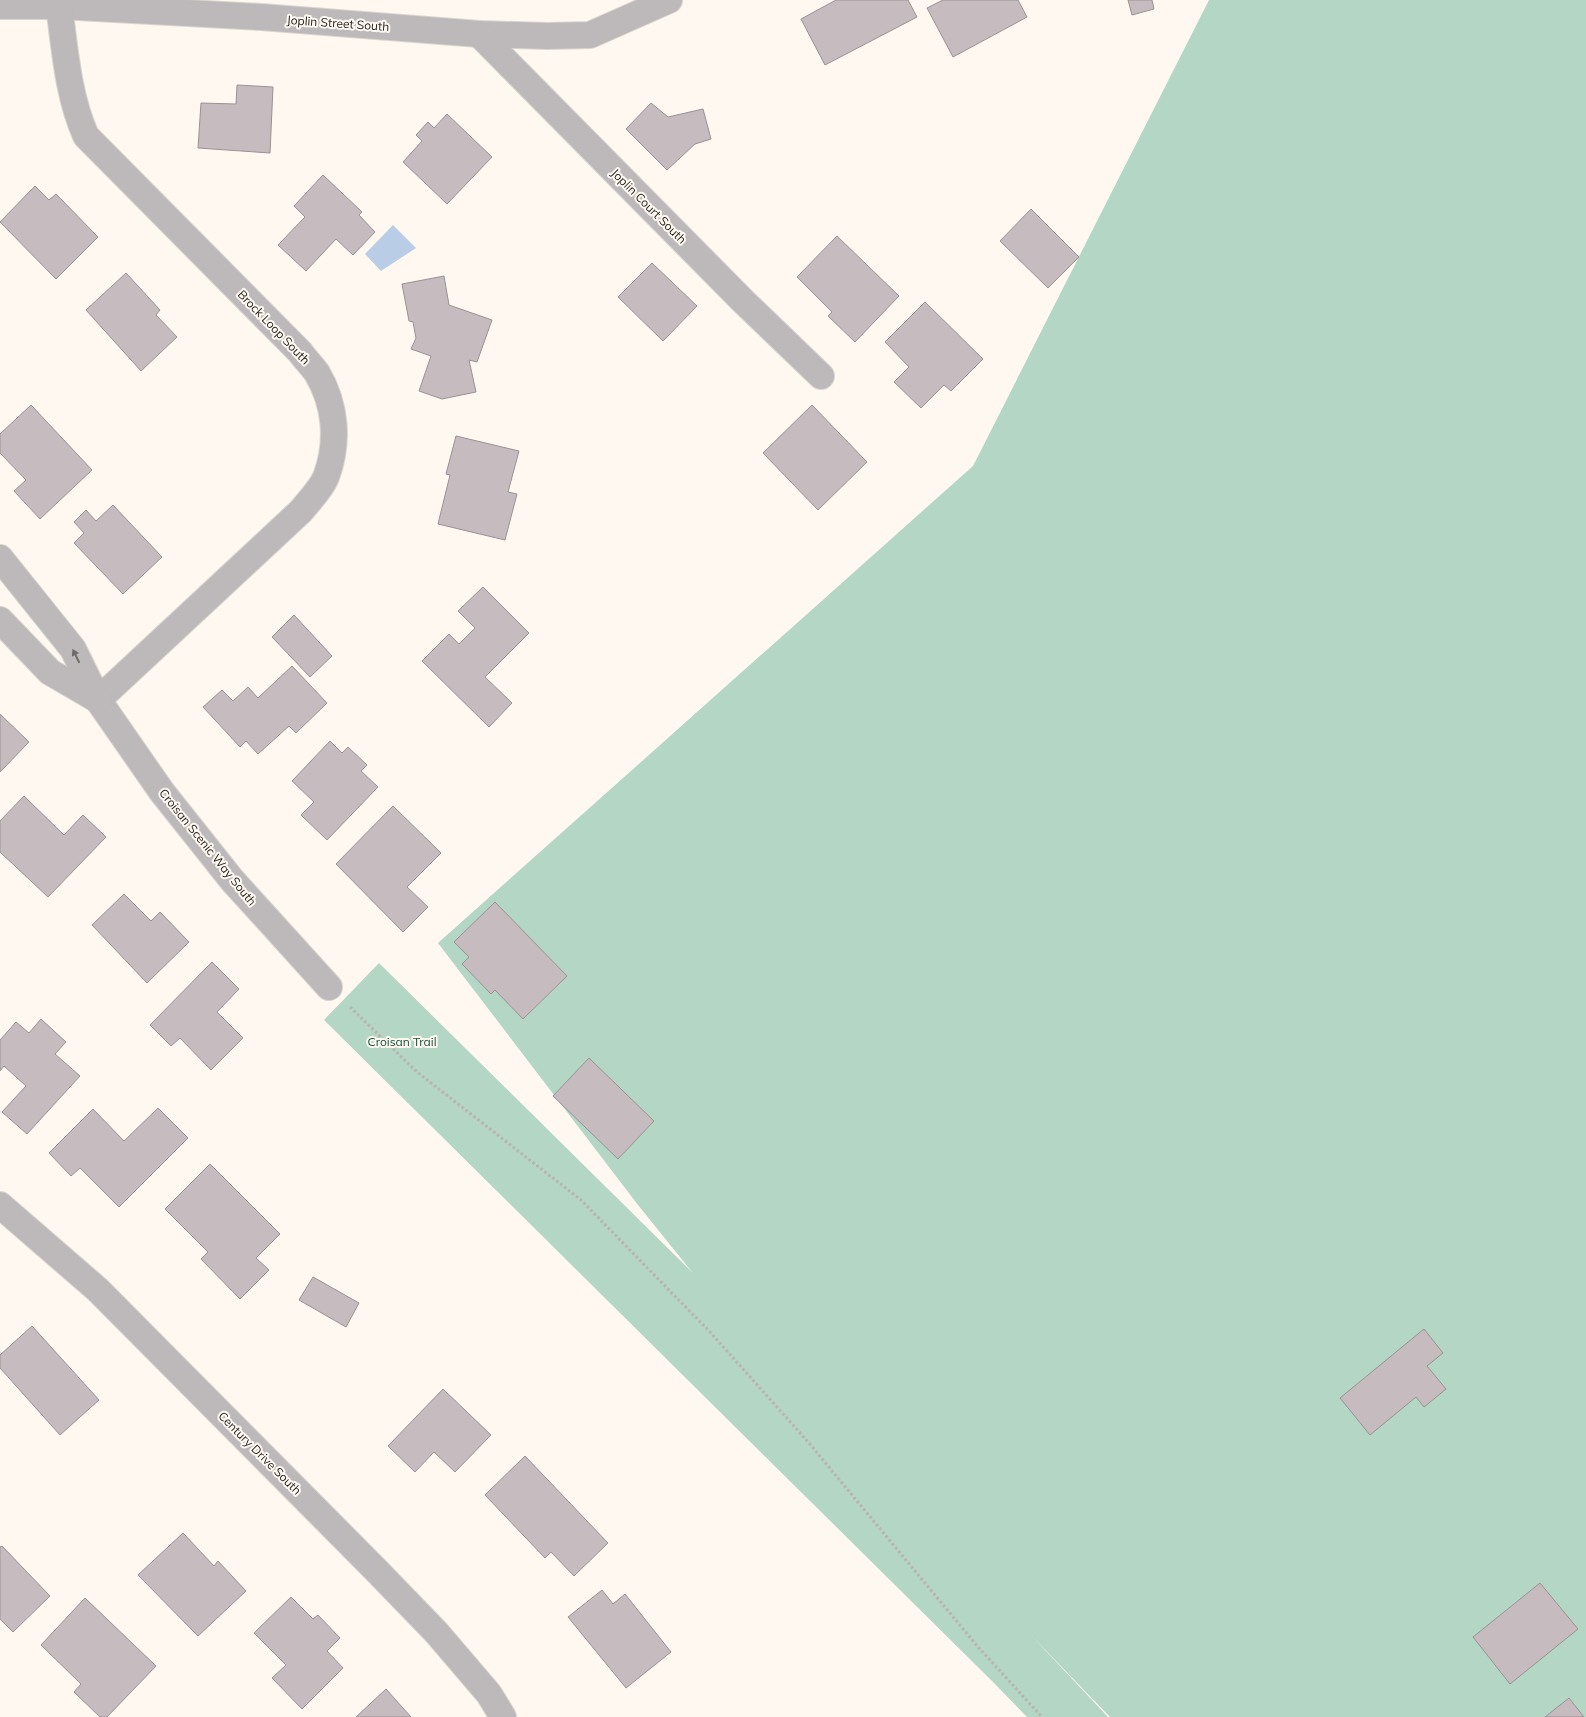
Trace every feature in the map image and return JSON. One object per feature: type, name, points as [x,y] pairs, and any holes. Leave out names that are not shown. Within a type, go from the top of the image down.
[{"type":"street","name":"Joplin Street South","points":[[0,6],[59,6],[261,17],[479,34],[590,35],[669,0]]},
{"type":"street","name":"Brock Loop South","points":[[59,6],[73,100],[78,119],[86,136],[300,352],[316,373],[330,404],[334,425],[332,452],[325,478],[301,511],[98,700]]},
{"type":"street","name":"Joplin Court South","points":[[479,34],[820,376]]},
{"type":"street","name":"Croisan Scenic Way South","points":[[0,558],[73,649],[98,700],[162,792],[232,880],[329,987]]},
{"type":"street","name":"Croisan Scenic Way South","points":[[0,620],[50,672],[98,700]]},
{"type":"street","name":"Century Drive South","points":[[0,1205],[98,1290],[388,1582],[436,1632],[489,1694],[504,1717]]},
{"type":"path","points":[[329,987],[417,1072],[581,1200],[710,1332],[809,1443],[978,1647],[1042,1717]]},
{"type":"green space","name":"Croisan Trail","points":[[1209,0],[1586,0],[1586,1717],[1110,1717],[1029,1633],[1108,1717],[1027,1717],[324,1020],[379,963],[692,1272],[638,1205],[438,943],[973,466]]},
{"type":"water","points":[[393,225],[416,248],[381,271],[365,254]]},
{"type":"building","points":[[836,0],[908,0],[917,17],[825,65],[801,19]]},
{"type":"building","points":[[943,0],[1018,0],[1027,17],[953,57],[927,8]]},
{"type":"building","points":[[1128,0],[1152,0],[1154,9],[1132,15]]},
{"type":"building","points":[[237,85],[273,87],[270,153],[198,148],[201,103],[236,104]]},
{"type":"building","points":[[651,103],[668,117],[703,109],[711,139],[695,144],[667,170],[626,129]]},
{"type":"building","points":[[447,114],[492,157],[447,204],[403,162],[422,141],[416,135],[428,122],[434,128]]},
{"type":"building","points":[[323,175],[362,212],[359,215],[375,232],[353,255],[336,239],[306,271],[278,245],[305,217],[294,206]]},
{"type":"building","points":[[35,186],[49,200],[56,194],[98,237],[56,279],[0,222]]},
{"type":"building","points":[[1031,209],[1079,257],[1048,288],[1000,241]]},
{"type":"building","points":[[837,236],[899,296],[855,342],[828,316],[832,312],[797,277]]},
{"type":"building","points":[[652,263],[697,306],[663,341],[618,297]]},
{"type":"building","points":[[126,273],[160,310],[156,315],[177,337],[141,371],[86,310]]},
{"type":"building","points":[[444,276],[449,305],[492,320],[477,362],[469,360],[476,392],[442,399],[419,391],[431,356],[411,349],[416,338],[413,322],[409,321],[402,284]]},
{"type":"building","points":[[925,302],[983,359],[951,391],[944,385],[921,408],[894,382],[909,367],[885,342]]},
{"type":"building","points":[[31,405],[92,470],[40,519],[14,491],[26,480],[0,453],[0,434]]},
{"type":"building","points":[[812,405],[867,462],[818,510],[763,453]]},
{"type":"building","points":[[456,436],[519,451],[508,492],[517,494],[505,540],[438,524],[450,475],[446,474]]},
{"type":"building","points":[[113,505],[162,557],[123,594],[74,543],[84,533],[74,522],[86,510],[96,521]]},
{"type":"building","points":[[483,587],[529,633],[485,677],[512,703],[489,727],[422,661],[449,634],[459,644],[475,628],[458,611]]},
{"type":"building","points":[[294,615],[332,656],[310,677],[272,637]]},
{"type":"building","points":[[292,666],[327,703],[296,733],[289,726],[258,754],[246,741],[240,747],[203,707],[222,690],[233,701],[248,687],[258,698]]},
{"type":"building","points":[[0,714],[29,742],[0,772]]},
{"type":"building","points":[[330,741],[342,753],[348,747],[367,765],[361,771],[378,787],[327,840],[301,815],[314,802],[292,781]]},
{"type":"building","points":[[24,796],[64,835],[83,815],[106,837],[48,897],[0,852],[0,821]]},
{"type":"building","points":[[393,806],[441,853],[407,887],[428,907],[403,932],[336,864]]},
{"type":"building","points":[[124,894],[151,921],[160,912],[189,942],[147,983],[92,925]]},
{"type":"building","points":[[495,902],[567,976],[523,1019],[495,990],[491,994],[462,964],[469,957],[454,942]]},
{"type":"building","points":[[212,962],[239,989],[217,1012],[243,1038],[211,1070],[180,1038],[171,1046],[150,1025]]},
{"type":"building","points":[[41,1019],[66,1042],[55,1054],[80,1076],[27,1134],[2,1112],[26,1086],[4,1066],[0,1071],[0,1040],[16,1022],[29,1033]]},
{"type":"building","points":[[589,1058],[654,1121],[618,1159],[553,1096]]},
{"type":"building","points":[[158,1108],[188,1138],[119,1207],[80,1168],[71,1176],[49,1153],[93,1109],[124,1141]]},
{"type":"building","points":[[210,1164],[280,1234],[256,1258],[269,1270],[240,1299],[201,1259],[208,1252],[165,1209]]},
{"type":"building","points":[[313,1277],[359,1303],[346,1327],[299,1300]]},
{"type":"building","points":[[32,1326],[99,1400],[60,1435],[0,1368],[0,1355]]},
{"type":"building","points":[[1424,1329],[1443,1353],[1427,1366],[1446,1389],[1424,1407],[1416,1397],[1370,1435],[1340,1398]]},
{"type":"building","points":[[443,1389],[491,1435],[455,1472],[434,1452],[415,1472],[388,1446]]},
{"type":"building","points":[[525,1456],[608,1543],[574,1576],[551,1552],[545,1558],[485,1495]]},
{"type":"building","points":[[183,1533],[214,1566],[218,1561],[246,1591],[198,1636],[138,1575]]},
{"type":"building","points":[[2,1546],[50,1596],[13,1632],[0,1619],[0,1547]]},
{"type":"building","points":[[1540,1583],[1578,1629],[1510,1684],[1473,1637]]},
{"type":"building","points":[[602,1590],[613,1604],[625,1594],[671,1652],[626,1688],[568,1617]]},
{"type":"building","points":[[291,1597],[313,1619],[318,1615],[340,1638],[327,1651],[343,1668],[302,1709],[272,1678],[286,1665],[254,1633]]},
{"type":"building","points":[[85,1598],[156,1666],[107,1717],[100,1717],[74,1692],[81,1684],[41,1645]]},
{"type":"building","points":[[386,1689],[411,1717],[356,1717]]},
{"type":"building","points":[[1569,1698],[1584,1717],[1545,1717]]}]
